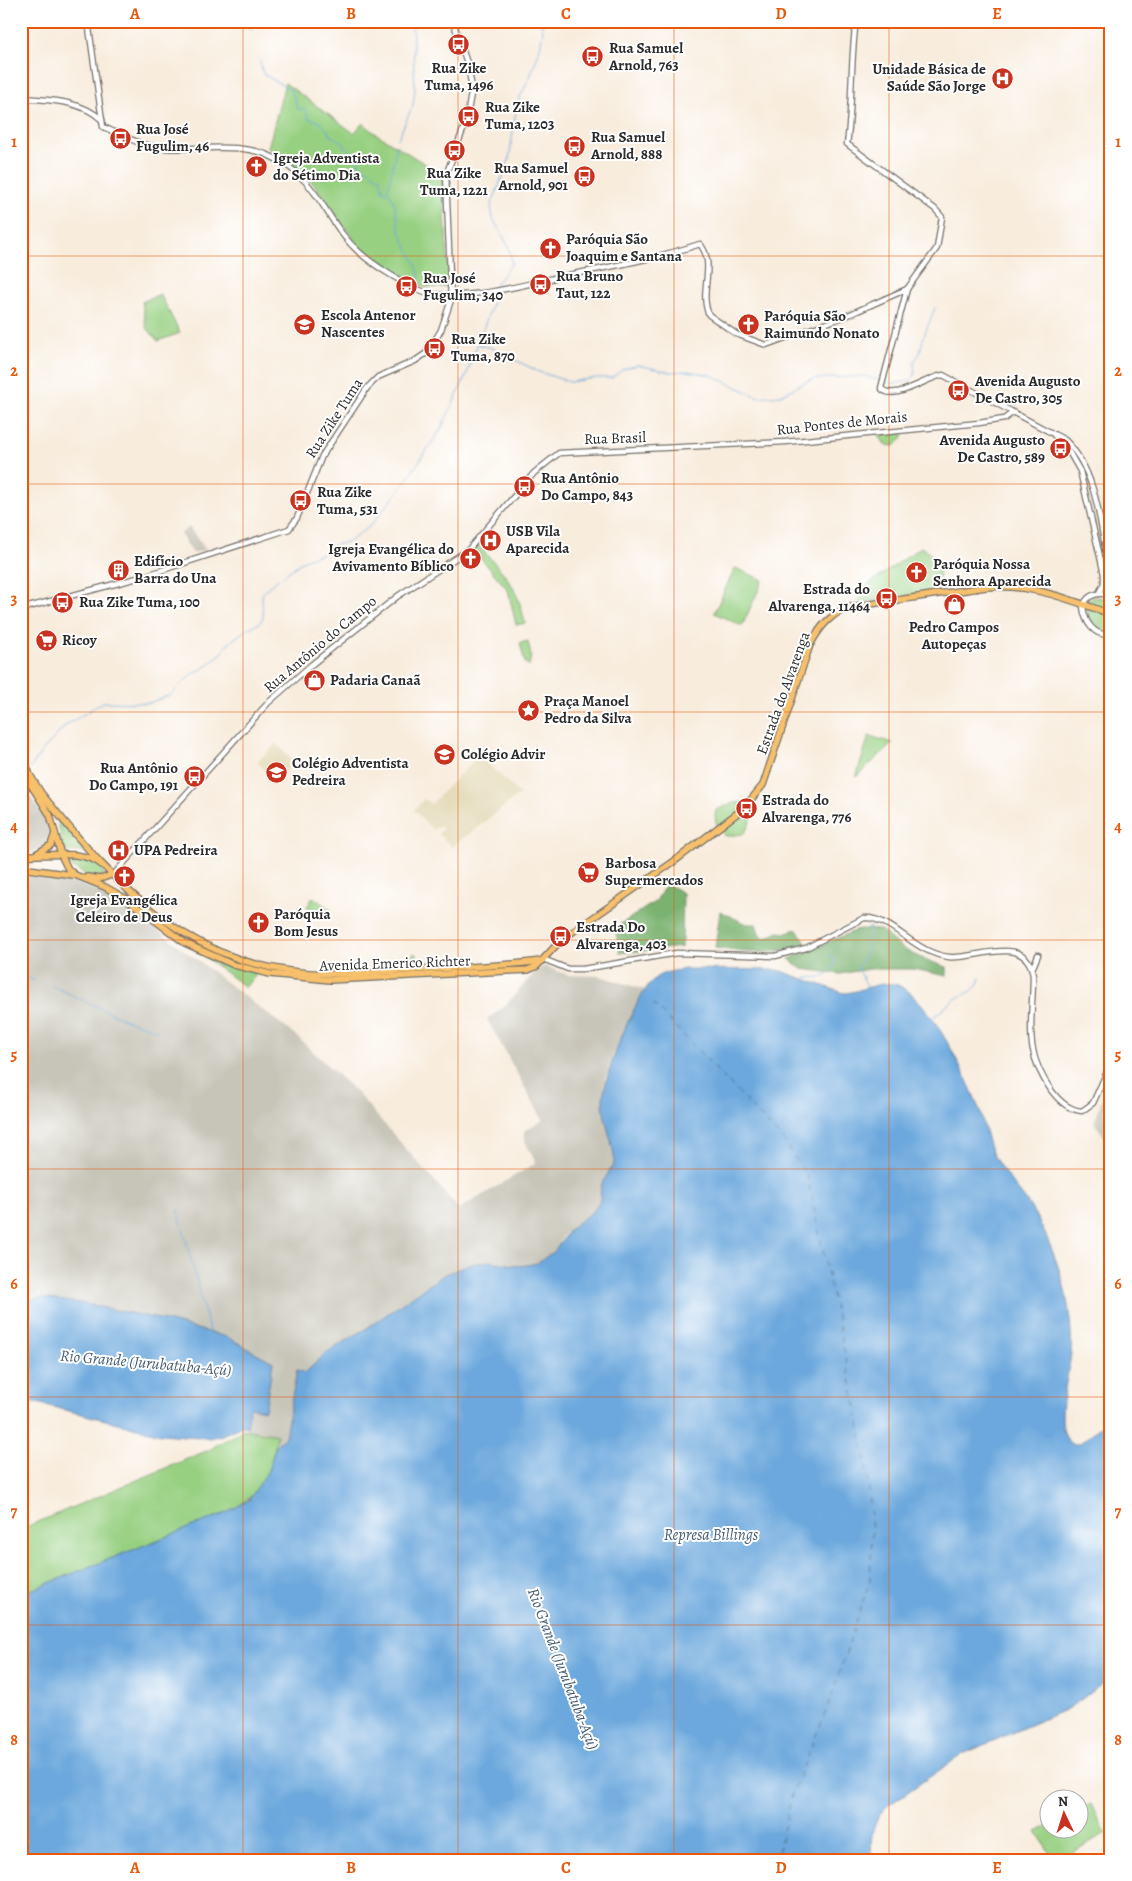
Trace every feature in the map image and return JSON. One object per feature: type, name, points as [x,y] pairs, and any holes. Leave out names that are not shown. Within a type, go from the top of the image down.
[{"type":"main road","name":"Estrada do Alvarenga","points":[[532,969],[563,939],[676,860],[750,802],[763,785],[810,645],[819,628],[839,611],[850,607],[986,587],[1008,586],[1035,590],[1111,614]]},
{"type":"main road","points":[[21,752],[30,775],[42,793],[114,874]]},
{"type":"main road","points":[[21,769],[50,815],[65,866],[75,875]]},
{"type":"main road","points":[[32,856],[51,845],[55,829]]},
{"type":"main road","points":[[21,855],[87,857],[99,862],[114,874]]},
{"type":"main road","points":[[21,868],[100,879],[114,874]]},
{"type":"main road","name":"Avenida Emerico Richter","points":[[114,874],[154,913],[201,944],[242,960],[272,968],[330,974],[540,960]]},
{"type":"main road","name":"Avenida Emerico Richter","points":[[75,875],[112,890],[185,942],[234,965],[270,974],[348,980],[532,969]]},
{"type":"street","points":[[88,21],[103,124]]},
{"type":"street","name":"Rua Zike Tuma","points":[[21,609],[142,577],[289,529],[300,510],[322,456],[367,388],[378,377],[415,361],[428,352],[441,330],[452,294],[446,175],[466,122],[472,88],[468,66],[453,21]]},
{"type":"street","points":[[856,21],[851,62],[852,111],[847,144],[935,209],[942,217],[937,248],[907,289],[881,386],[887,392],[901,391],[943,375],[1053,434],[1068,450],[1080,471],[1108,575],[1099,593]]},
{"type":"street","points":[[21,98],[55,101],[82,107],[103,124],[133,140],[162,148],[247,148],[273,157],[293,169],[307,182],[348,240],[370,261],[425,292],[452,294],[505,290],[658,256],[700,244],[708,258],[704,298],[709,315],[736,334],[762,344],[773,344],[862,310],[907,289]]},
{"type":"street","name":"Rua Pontes de Morais","points":[[672,448],[784,442],[946,427],[1004,419],[1012,413]]},
{"type":"street","name":"Rua Brasil","points":[[559,453],[672,448]]},
{"type":"street","name":"Rua Antônio do Campo","points":[[114,874],[268,703],[311,665],[398,596],[468,550],[534,473],[559,453]]},
{"type":"street","points":[[1111,595],[1099,593],[1089,597],[1083,604],[1084,615],[1093,629],[1101,635],[1111,635]]},
{"type":"street","points":[[540,960],[568,969],[583,969],[677,952],[775,956],[806,948],[860,919],[869,917],[880,919],[919,948],[939,956],[960,957],[1007,950],[1025,957],[1032,968]]},
{"type":"street","points":[[1038,955],[1032,968],[1031,1046],[1042,1078],[1068,1107],[1082,1111],[1093,1103],[1111,1063]]},
{"type":"shaded area","points":[[189,527],[206,550],[193,553],[180,534]]},
{"type":"shaded area","name":"Colégio Adventista Pedreira","points":[[276,744],[295,762],[276,781],[257,762]]},
{"type":"shaded area","points":[[479,755],[520,794],[452,847],[438,834],[443,829],[440,825],[433,830],[414,810],[424,799],[431,804]]},
{"type":"shaded area","points":[[21,784],[50,828],[48,842],[33,852],[21,850]]},
{"type":"shaded area","points":[[21,875],[72,882],[107,894],[132,910],[294,1034],[356,1092],[459,1209],[536,1163],[525,1141],[525,1131],[543,1120],[487,1019],[504,1007],[537,970],[544,966],[568,975],[600,976],[645,990],[614,1052],[605,1079],[603,1100],[614,1164],[601,1185],[600,1200],[594,1210],[563,1236],[554,1251],[538,1263],[520,1266],[489,1261],[467,1265],[442,1276],[367,1328],[326,1353],[305,1373],[297,1370],[285,1437],[276,1445],[277,1435],[246,1430],[250,1407],[265,1409],[269,1388],[227,1337],[159,1319],[86,1304],[42,1298],[21,1301]]},
{"type":"shaded area","points":[[1111,1073],[1111,1145],[1094,1123]]},
{"type":"green space","points":[[285,83],[354,133],[363,123],[375,133],[443,175],[449,287],[424,287],[362,250],[313,183],[268,148]]},
{"type":"green space","points":[[160,294],[180,333],[158,341],[146,327],[142,302]]},
{"type":"green space","points":[[903,432],[903,437],[895,446],[885,445],[879,435]]},
{"type":"green space","points":[[477,544],[502,571],[513,587],[518,597],[525,623],[516,625],[508,590],[472,548]]},
{"type":"green space","points":[[921,547],[932,556],[938,565],[939,590],[859,603],[859,595],[862,589]]},
{"type":"green space","points":[[735,568],[763,580],[742,626],[714,613]]},
{"type":"green space","points":[[1096,597],[1111,599],[1111,632],[1102,634],[1087,612],[1089,599]]},
{"type":"green space","points":[[528,641],[531,656],[529,666],[525,663],[520,643]]},
{"type":"green space","points":[[869,736],[893,743],[856,777]]},
{"type":"green space","points":[[745,802],[751,813],[748,827],[743,834],[726,836],[717,825],[715,818],[716,810],[733,803]]},
{"type":"green space","points":[[52,811],[87,852],[63,851],[58,823]]},
{"type":"green space","points":[[70,858],[96,863],[103,869],[104,874],[99,878],[88,876],[69,865],[67,860]]},
{"type":"green space","points":[[669,885],[683,893],[682,947],[620,953],[615,928],[656,901],[665,886]]},
{"type":"green space","points":[[313,897],[331,910],[319,919],[307,907]]},
{"type":"green space","points":[[720,911],[746,924],[756,924],[759,933],[765,938],[778,932],[787,933],[796,929],[805,940],[804,944],[771,952],[715,948]]},
{"type":"green space","points":[[859,929],[882,930],[904,949],[928,961],[947,967],[947,976],[913,969],[869,969],[840,974],[802,969],[789,959]]},
{"type":"green space","points":[[194,949],[257,974],[245,987]]},
{"type":"green space","points":[[415,953],[423,967],[390,969]]},
{"type":"green space","points":[[242,1429],[277,1435],[275,1448],[267,1471],[256,1491],[248,1499],[226,1513],[21,1594],[21,1529],[211,1449]]},
{"type":"green space","points":[[1090,1805],[1106,1833],[1059,1860],[1054,1860],[1041,1838],[1090,1838]]},
{"type":"water","name":"Represa Billings","points":[[685,969],[778,970],[844,993],[881,984],[895,984],[913,996],[925,1009],[948,1043],[980,1111],[994,1157],[1035,1215],[1059,1269],[1067,1298],[1071,1338],[1071,1353],[1062,1414],[1065,1436],[1071,1444],[1079,1444],[1111,1418],[1111,1678],[1067,1709],[963,1754],[886,1807],[881,1812],[873,1831],[871,1845],[873,1860],[21,1860],[21,1849],[27,1841],[21,1828],[21,1594],[226,1513],[249,1500],[268,1471],[276,1445],[285,1437],[297,1370],[305,1373],[326,1353],[367,1328],[442,1276],[467,1265],[489,1261],[520,1266],[538,1263],[554,1251],[571,1228],[594,1210],[600,1200],[601,1185],[614,1164],[603,1100],[614,1056],[629,1019],[645,990],[656,977],[672,971]]},
{"type":"water","name":"Rio Grande (Jurubatuba-Açú)","points":[[42,1298],[86,1304],[159,1319],[227,1337],[273,1362],[265,1410],[250,1407],[247,1427],[242,1426],[210,1438],[161,1434],[21,1399],[21,1301]]},
{"type":"waterway","points":[[245,21],[252,31]]},
{"type":"waterway","points":[[398,139],[413,105],[415,90],[412,21]]},
{"type":"waterway","points":[[495,285],[512,263],[508,245],[493,219],[491,206],[509,160],[517,103],[530,77],[539,52],[543,32],[541,21]]},
{"type":"waterway","points":[[260,61],[263,74],[291,90],[298,109],[305,109],[309,119],[322,124],[331,136],[343,142],[345,147],[359,157],[359,164],[380,178],[383,191],[388,191],[395,205],[398,225],[415,262],[420,285]]},
{"type":"waterway","points":[[388,189],[397,146]]},
{"type":"waterway","points":[[30,769],[40,754],[65,726],[103,702],[149,703],[171,695],[190,676],[207,666],[223,652],[226,646],[234,639],[248,628],[258,624],[263,618],[262,595],[267,588],[304,560],[323,553],[331,546],[350,541],[371,525],[403,485],[441,429],[466,376],[493,302]]},
{"type":"waterway","points":[[477,344],[492,348],[539,372],[570,382],[596,378],[612,378],[623,369],[638,365],[670,372],[687,371],[711,375],[758,397],[781,395],[807,381],[816,379],[864,376],[893,384],[910,381],[915,376],[914,362],[920,353],[923,338],[935,308]]},
{"type":"waterway","points":[[868,988],[858,968],[866,953],[870,926]]},
{"type":"waterway","points":[[806,978],[822,977],[828,974],[835,967],[834,959],[831,955]]},
{"type":"waterway","points":[[21,976],[34,980]]},
{"type":"waterway","points":[[932,1019],[954,1000],[973,990],[980,978]]},
{"type":"waterway","points":[[52,986],[126,1020],[157,1030]]},
{"type":"waterway","points":[[178,1210],[210,1333]]},
{"type":"ferry route","points":[[653,1003],[785,1142],[807,1176],[858,1416],[869,1487],[872,1533],[870,1580],[829,1704],[793,1791],[776,1860]]},
{"type":"place","name":"Rua Zike Tuma, 1496","points":[[459,45]]},
{"type":"place","name":"Rua Samuel Arnold, 763","points":[[593,57]]},
{"type":"place","name":"Unidade Básica de Saúde São Jorge","points":[[1002,78]]},
{"type":"place","name":"Rua Zike Tuma, 1203","points":[[469,116]]},
{"type":"place","name":"Rua José Fugulim, 46","points":[[120,138]]},
{"type":"place","name":"Rua Samuel Arnold, 888","points":[[575,146]]},
{"type":"place","name":"Rua Zike Tuma, 1221","points":[[454,150]]},
{"type":"place","name":"Igreja Adventista do Sétimo Dia","points":[[257,167]]},
{"type":"place","name":"Rua Samuel Arnold, 901","points":[[584,177]]},
{"type":"place","name":"Paróquia São Joaquim e Santana","points":[[550,248]]},
{"type":"place","name":"Rua Bruno Taut, 122","points":[[540,285]]},
{"type":"place","name":"Rua José Fugulim, 340","points":[[407,287]]},
{"type":"place","name":"Escola Antenor Nascentes","points":[[305,324]]},
{"type":"place","name":"Paróquia São Raimundo Nonato","points":[[748,325]]},
{"type":"place","name":"Rua Zike Tuma, 870","points":[[435,348]]},
{"type":"place","name":"Avenida Augusto De Castro, 305","points":[[959,390]]},
{"type":"place","name":"Avenida Augusto De Castro, 589","points":[[1061,449]]},
{"type":"place","name":"Rua Antônio Do Campo, 843","points":[[525,487]]},
{"type":"place","name":"Rua Zike Tuma, 531","points":[[301,501]]},
{"type":"place","name":"USB Vila Aparecida","points":[[490,540]]},
{"type":"place","name":"Igreja Evangélica do Avivamento Bíblico","points":[[470,558]]},
{"type":"place","name":"Edifício Barra do Una","points":[[118,570]]},
{"type":"place","name":"Paróquia Nossa Senhora Aparecida","points":[[917,573]]},
{"type":"place","name":"Estrada do Alvarenga, 11464","points":[[886,598]]},
{"type":"place","name":"Rua Zike Tuma, 100","points":[[63,602]]},
{"type":"place","name":"Pedro Campos Autopeças","points":[[954,604]]},
{"type":"place","name":"Ricoy","points":[[46,640]]},
{"type":"place","name":"Padaria Canaã","points":[[314,680]]},
{"type":"place","name":"Praça Manoel Pedro da Silva","points":[[528,710]]},
{"type":"place","name":"Colégio Advir","points":[[445,754]]},
{"type":"place","name":"Colégio Adventista Pedreira","points":[[276,772]]},
{"type":"place","name":"Rua Antônio Do Campo, 191","points":[[194,777]]},
{"type":"place","name":"Estrada do Alvarenga, 776","points":[[746,809]]},
{"type":"place","name":"UPA Pedreira","points":[[118,850]]},
{"type":"place","name":"Barbosa Supermercados","points":[[589,872]]},
{"type":"place","name":"Igreja Evangélica Celeiro de Deus","points":[[124,877]]},
{"type":"place","name":"Paróquia Bom Jesus","points":[[258,923]]},
{"type":"place","name":"Estrada Do Alvarenga, 403","points":[[560,936]]}]
